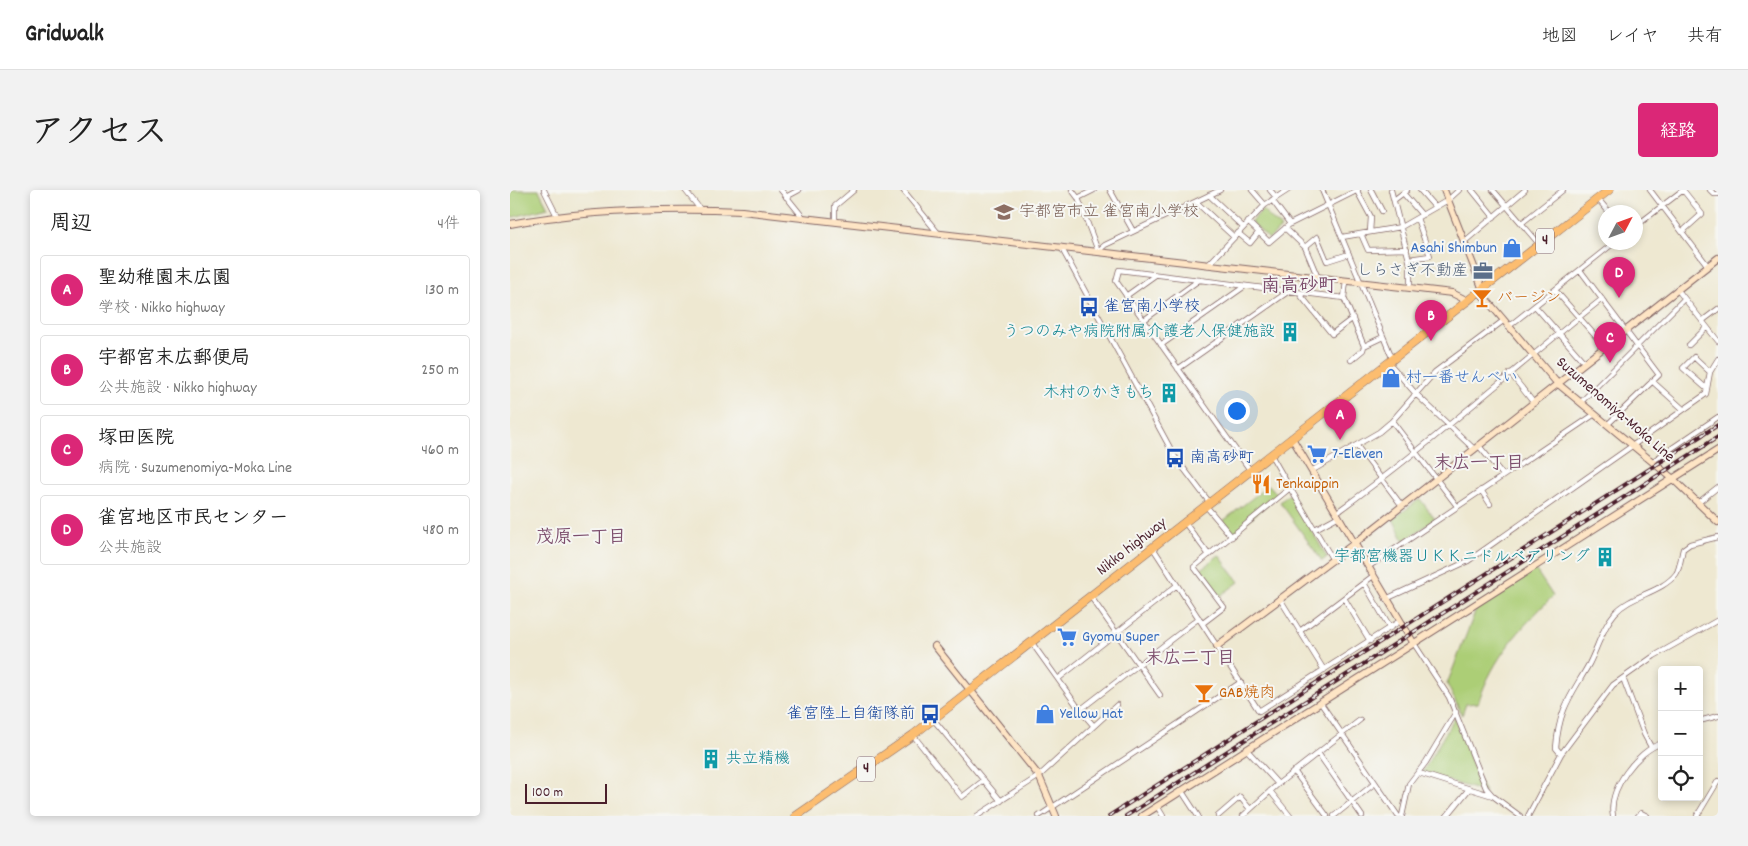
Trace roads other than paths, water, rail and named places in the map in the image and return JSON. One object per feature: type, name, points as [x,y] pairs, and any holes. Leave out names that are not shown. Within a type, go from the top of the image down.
[{"type":"highway","name":"4","points":[[1481,291],[1609,190]]},
{"type":"highway","name":"Nikko highway","points":[[796,816],[913,736],[1250,470],[1481,291]]},
{"type":"street","points":[[544,190],[558,218]]},
{"type":"street","points":[[685,190],[700,209]]},
{"type":"street","points":[[781,190],[802,216]]},
{"type":"street","points":[[786,197],[798,190]]},
{"type":"street","points":[[835,220],[835,206],[854,190]]},
{"type":"street","points":[[903,190],[938,233]]},
{"type":"street","points":[[1072,190],[1078,198],[1098,250]]},
{"type":"street","points":[[1078,198],[1094,190]]},
{"type":"street","points":[[1110,190],[1133,231]]},
{"type":"street","points":[[1098,250],[1133,231],[1220,190]]},
{"type":"street","points":[[1252,190],[1265,205]]},
{"type":"street","points":[[1270,190],[1290,224]]},
{"type":"street","points":[[1208,265],[1265,205],[1288,190]]},
{"type":"street","points":[[1322,190],[1361,282],[1391,361],[1416,394],[1449,425],[1477,447],[1503,475]]},
{"type":"street","points":[[1248,222],[1269,242],[1290,224],[1358,190],[1371,217],[1370,232]]},
{"type":"street","points":[[1371,190],[1382,211]]},
{"type":"street","points":[[1391,190],[1409,258],[1410,288]]},
{"type":"street","points":[[1420,190],[1435,207]]},
{"type":"street","name":"Suzumenomiya-Moka Line","points":[[1444,190],[1481,291],[1503,321],[1557,383],[1654,462],[1699,502],[1718,522]]},
{"type":"street","points":[[1342,237],[1401,227],[1448,200],[1459,190]]},
{"type":"street","points":[[1472,190],[1494,217]]},
{"type":"street","points":[[1493,190],[1523,222],[1540,244]]},
{"type":"street","points":[[1464,242],[1525,190]]},
{"type":"street","points":[[1523,222],[1563,190]]},
{"type":"street","points":[[1650,190],[1708,266]]},
{"type":"street","points":[[1643,221],[1683,190],[1702,214],[1682,232]]},
{"type":"street","points":[[1710,190],[1714,194],[1718,194]]},
{"type":"street","points":[[1394,200],[1405,191],[1420,216],[1430,256],[1409,258]]},
{"type":"street","points":[[1209,195],[1243,227]]},
{"type":"street","points":[[1598,199],[1603,205]]},
{"type":"street","points":[[1196,202],[1236,235],[1250,243],[1260,232]]},
{"type":"street","points":[[510,224],[607,212],[700,209],[802,216],[1452,293],[1468,301]]},
{"type":"street","points":[[1285,228],[1305,247],[1318,278]]},
{"type":"street","points":[[1361,234],[1368,250],[1407,249]]},
{"type":"street","points":[[1305,247],[1317,237],[1327,261],[1349,254]]},
{"type":"street","points":[[1061,247],[1175,457],[1232,537]]},
{"type":"street","points":[[1508,327],[1605,250]]},
{"type":"street","points":[[1217,646],[1355,543],[1718,258]]},
{"type":"street","points":[[1250,470],[1116,281],[1119,270],[1154,276],[1344,298]]},
{"type":"street","points":[[1580,270],[1659,375],[1608,424]]},
{"type":"street","points":[[1126,296],[1154,276]]},
{"type":"street","points":[[1144,320],[1199,280]]},
{"type":"street","points":[[1346,280],[1344,298],[1364,346]]},
{"type":"street","points":[[1161,345],[1245,286]]},
{"type":"street","points":[[1677,289],[1718,342]]},
{"type":"street","points":[[1555,290],[1605,346]]},
{"type":"street","points":[[1178,369],[1289,291]]},
{"type":"street","points":[[1298,292],[1332,334],[1353,318]]},
{"type":"street","points":[[1315,529],[1382,480],[1532,354],[1602,299]]},
{"type":"street","points":[[1581,402],[1684,299]]},
{"type":"street","points":[[1535,306],[1584,362]]},
{"type":"street","points":[[1702,321],[1718,309]]},
{"type":"street","points":[[1313,470],[1357,446],[1392,421],[1435,372],[1503,321]]},
{"type":"street","points":[[1689,344],[1707,327]]},
{"type":"street","points":[[1351,360],[1363,350],[1364,346],[1383,337]]},
{"type":"street","points":[[1707,389],[1684,368],[1694,357],[1710,372]]},
{"type":"street","points":[[1386,599],[1468,561],[1632,444],[1706,394],[1710,372],[1718,359]]},
{"type":"street","points":[[1510,373],[1533,402]]},
{"type":"street","points":[[1652,381],[1684,409]]},
{"type":"street","points":[[1368,567],[1595,414]]},
{"type":"street","points":[[1654,462],[1718,418]]},
{"type":"street","points":[[1392,421],[1457,506]]},
{"type":"street","points":[[1292,438],[1313,470],[1386,599],[1449,697],[1486,788],[1492,796],[1520,816]]},
{"type":"street","points":[[1357,446],[1402,506]]},
{"type":"street","points":[[1142,816],[1413,642],[1718,450]]},
{"type":"street","points":[[1271,455],[1333,560]]},
{"type":"street","points":[[1699,502],[1718,487]]},
{"type":"street","points":[[1203,624],[1224,607],[1194,567],[1290,488]]},
{"type":"street","points":[[1481,490],[1490,504]]},
{"type":"street","points":[[1185,523],[1209,555]]},
{"type":"street","points":[[1561,754],[1556,748],[1558,727],[1564,706],[1590,663],[1599,637],[1616,612],[1663,584],[1677,573],[1683,549],[1690,544],[1718,537]]},
{"type":"street","points":[[1153,548],[1260,711],[1400,621]]},
{"type":"street","points":[[1300,631],[1373,576]]},
{"type":"street","points":[[1364,583],[1390,628]]},
{"type":"street","points":[[1058,679],[1177,585]]},
{"type":"street","points":[[1090,597],[1160,695]]},
{"type":"street","points":[[1344,598],[1370,642]]},
{"type":"street","points":[[1280,599],[1324,670]]},
{"type":"street","points":[[1080,710],[1199,618]]},
{"type":"street","points":[[1528,816],[1561,754],[1613,685],[1654,656],[1718,620]]},
{"type":"street","points":[[1032,643],[1093,725]]},
{"type":"street","points":[[935,646],[1039,776],[1056,816]]},
{"type":"street","points":[[1623,678],[1644,734],[1651,746]]},
{"type":"street","points":[[1039,816],[1241,682]]},
{"type":"street","points":[[1320,702],[1398,816]]},
{"type":"street","points":[[977,816],[1039,776],[1093,725],[1118,705]]},
{"type":"street","points":[[1402,816],[1408,784],[1419,773],[1456,712]]},
{"type":"street","points":[[1703,720],[1718,716]]},
{"type":"street","points":[[933,719],[1001,800]]},
{"type":"street","points":[[1243,816],[1278,784],[1360,720]]},
{"type":"street","points":[[913,736],[962,797],[984,780]]},
{"type":"street","points":[[1613,816],[1612,804],[1621,780],[1651,746],[1658,744]]},
{"type":"street","points":[[1247,750],[1278,784]]},
{"type":"street","points":[[1318,753],[1362,816]]},
{"type":"street","points":[[1294,771],[1327,816]]},
{"type":"street","points":[[1419,773],[1492,796]]},
{"type":"street","points":[[1697,816],[1718,781]]},
{"type":"street","points":[[1334,816],[1375,783]]},
{"type":"street","points":[[1446,816],[1469,789]]},
{"type":"street","points":[[1182,790],[1198,816]]},
{"type":"street","points":[[1270,791],[1290,816]]},
{"type":"street","points":[[1218,816],[1240,797],[1252,816]]},
{"type":"street","points":[[1157,806],[1163,816]]},
{"type":"street","points":[[1638,816],[1641,814],[1647,816]]},
{"type":"railway","points":[[1109,816],[1718,425]]},
{"type":"railway","points":[[1126,816],[1718,437]]},
{"type":"place","name":"宇都宮市立 雀宮南小学校","points":[[1004,212]]},
{"type":"place","name":"Asahi Shimbun","points":[[1512,248]]},
{"type":"place","name":"しらさぎ不動産","points":[[1483,271]]},
{"type":"place","name":"バージン","points":[[1482,298]]},
{"type":"place","name":"雀宮地区市民センター","points":[[1619,298]]},
{"type":"place","name":"雀宮南小学校","points":[[1089,307]]},
{"type":"place","name":"うつのみや病院附属介護老人保健施設","points":[[1290,332]]},
{"type":"place","name":"宇都宮末広郵便局","points":[[1431,341]]},
{"type":"place","name":"塚田医院","points":[[1610,363]]},
{"type":"place","name":"村一番せんべい","points":[[1391,378]]},
{"type":"place","name":"木村のかきもち","points":[[1169,393]]},
{"type":"place","name":"聖幼稚園末広園","points":[[1340,440]]},
{"type":"place","name":"7-Eleven","points":[[1317,454]]},
{"type":"place","name":"南高砂町","points":[[1175,458]]},
{"type":"place","name":"Tenkaippin","points":[[1261,484]]},
{"type":"place","name":"宇都宮機器ＵＫＫニドルベアリング","points":[[1605,557]]},
{"type":"place","name":"Gyomu Super","points":[[1067,637]]},
{"type":"place","name":"GAB焼肉","points":[[1204,693]]},
{"type":"place","name":"雀宮陸上自衛隊前","points":[[930,714]]},
{"type":"place","name":"Yellow Hat","points":[[1045,714]]},
{"type":"place","name":"共立精機","points":[[711,759]]},
{"type":"district","name":"南高砂町","points":[[1299,287]]},
{"type":"district","name":"末広一丁目","points":[[1479,464]]},
{"type":"district","name":"茂原一丁目","points":[[581,538]]},
{"type":"district","name":"末広二丁目","points":[[1190,659]]}]
